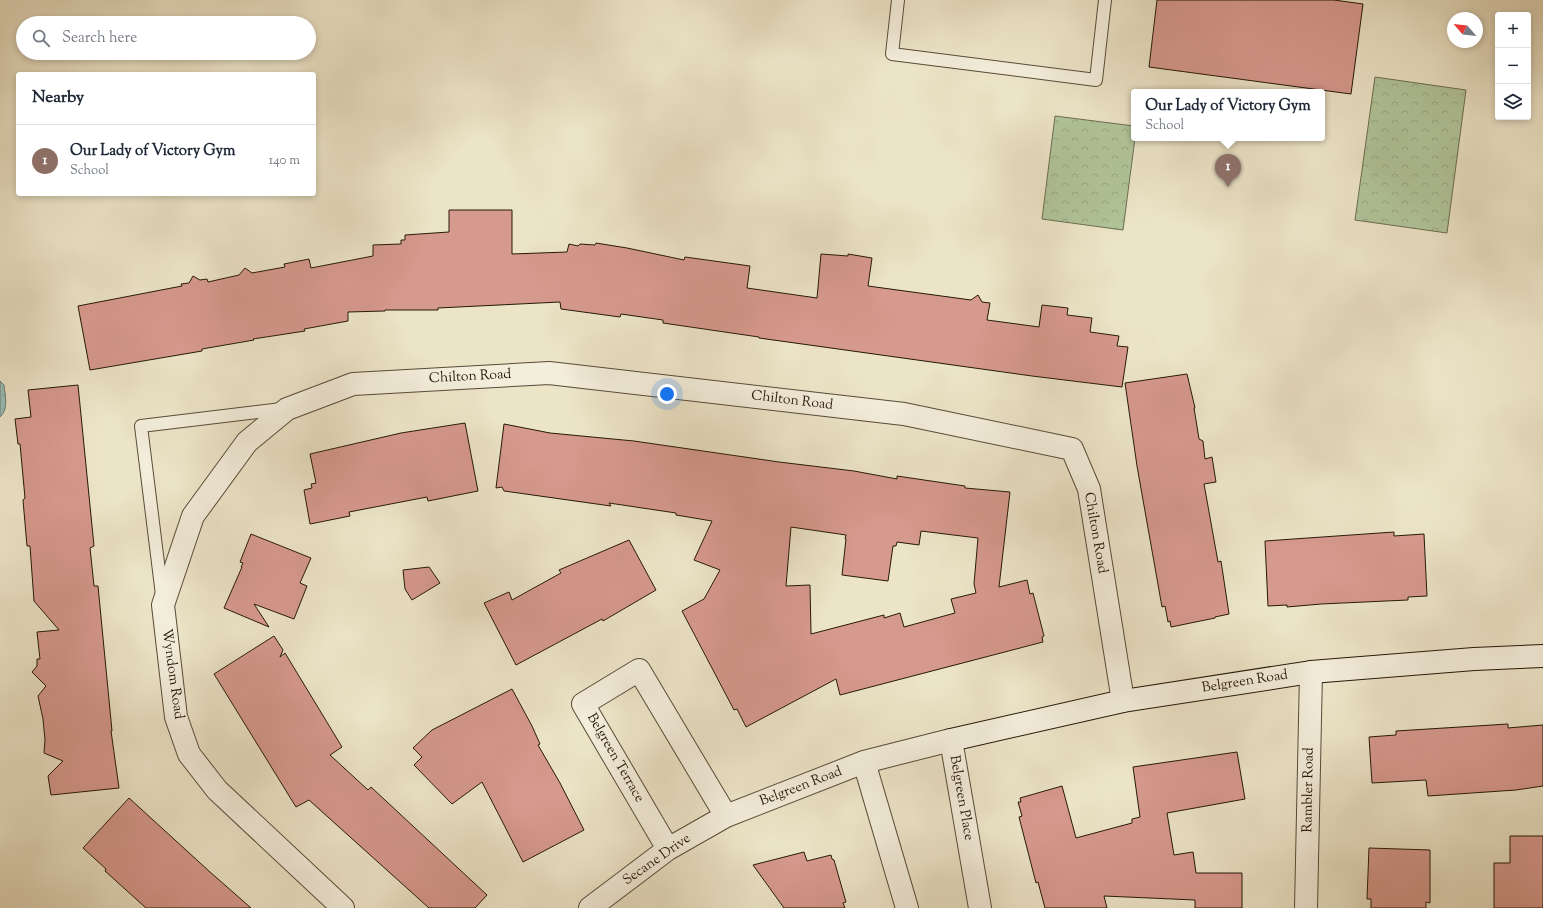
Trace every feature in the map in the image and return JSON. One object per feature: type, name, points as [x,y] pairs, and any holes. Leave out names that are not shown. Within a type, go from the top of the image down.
[{"type":"street","name":"Chilton Road","points":[[264,428],[287,409],[353,384],[549,373],[904,414],[1072,449],[1089,489],[1123,701]]},
{"type":"street","name":"Wyndom Road","points":[[264,428],[247,442],[193,516],[163,605],[176,717],[189,754],[217,790],[343,908]]},
{"type":"street","name":"Belgreen Road","points":[[951,740],[1123,701],[1312,672],[1474,659],[1543,656]]},
{"type":"street","name":"Belgreen Terrace","points":[[668,849],[583,704],[639,670],[726,816]]},
{"type":"street","name":"Rambler Road","points":[[1306,908],[1312,672]]},
{"type":"street","name":"Belgreen Place","points":[[870,760],[951,740],[980,908]]},
{"type":"street","name":"Belgreen Road","points":[[726,816],[870,760]]},
{"type":"street","points":[[870,760],[907,908]]},
{"type":"street","name":"Secane Drive","points":[[590,908],[668,849],[726,816]]},
{"type":"lane","points":[[898,0],[892,54],[1096,80],[1105,0]]},
{"type":"lane","points":[[163,605],[141,426],[287,409]]},
{"type":"green space","points":[[1375,77],[1466,90],[1447,233],[1355,220]]},
{"type":"green space","points":[[1055,116],[1131,126],[1131,141],[1135,141],[1123,230],[1042,219]]},
{"type":"water","points":[[0,381],[4,385],[6,402],[5,410],[0,417]]},
{"type":"building","points":[[1157,0],[1334,0],[1363,4],[1351,94],[1325,91],[1325,89],[1314,89],[1149,67]]},
{"type":"building","points":[[449,210],[512,210],[512,254],[567,252],[569,244],[578,246],[580,244],[595,245],[596,243],[684,260],[685,257],[750,266],[747,288],[817,298],[821,254],[848,256],[848,254],[872,258],[868,286],[971,300],[978,295],[982,302],[990,303],[987,320],[1039,327],[1042,305],[1068,308],[1067,315],[1092,318],[1090,332],[1119,336],[1117,346],[1128,347],[1122,387],[759,338],[663,323],[663,320],[621,314],[620,317],[561,309],[560,302],[438,308],[438,310],[348,312],[348,321],[304,329],[305,331],[253,339],[254,340],[202,349],[202,351],[90,370],[78,306],[182,286],[181,284],[189,283],[193,276],[200,280],[207,279],[208,282],[239,275],[245,268],[252,273],[285,267],[284,264],[309,259],[311,268],[373,256],[373,245],[401,244],[401,240],[405,240],[405,235],[449,232]]},
{"type":"building","points":[[1187,374],[1195,408],[1199,439],[1203,441],[1205,459],[1212,457],[1216,482],[1204,484],[1218,562],[1221,561],[1229,614],[1171,627],[1170,621],[1168,622],[1165,606],[1162,607],[1137,466],[1125,383]]},
{"type":"building","points":[[78,385],[94,546],[90,548],[94,586],[98,586],[111,731],[119,788],[51,795],[48,776],[63,761],[44,753],[45,740],[43,719],[38,696],[46,686],[32,672],[37,666],[37,659],[40,659],[37,632],[59,630],[34,601],[30,546],[27,546],[23,500],[25,498],[20,444],[18,444],[15,419],[31,417],[28,390]]},
{"type":"building","points":[[465,423],[478,491],[428,501],[427,497],[349,512],[350,516],[310,524],[304,490],[312,488],[311,484],[316,483],[310,454],[401,433]]},
{"type":"building","points":[[504,424],[550,433],[634,441],[779,462],[854,471],[897,479],[897,476],[965,486],[965,488],[1010,492],[999,587],[1027,580],[1030,594],[1033,593],[1044,636],[1042,637],[1043,642],[840,695],[836,679],[746,727],[737,709],[734,710],[682,611],[704,599],[720,570],[694,560],[712,521],[676,515],[676,513],[609,503],[611,506],[504,491],[502,487],[496,488]],"holes":[[[791,527],[846,535],[842,575],[888,581],[893,546],[896,546],[897,542],[919,545],[921,531],[978,538],[974,584],[976,593],[951,599],[955,613],[904,627],[900,613],[884,618],[884,615],[811,634],[810,585],[786,586]]]},
{"type":"building","points":[[1394,532],[1394,536],[1424,534],[1427,596],[1408,597],[1408,600],[1287,607],[1287,605],[1268,606],[1265,541]]},
{"type":"building","points":[[251,534],[311,558],[300,583],[307,586],[294,619],[254,604],[269,627],[224,608],[242,567],[243,563],[240,562]]},
{"type":"building","points":[[629,540],[656,590],[603,621],[602,619],[516,665],[484,603],[509,592],[512,600],[561,573],[559,570]]},
{"type":"building","points":[[429,567],[440,583],[412,600],[405,589],[403,570]]},
{"type":"building","points":[[274,636],[283,650],[280,657],[285,653],[342,747],[330,755],[368,790],[371,787],[487,895],[475,908],[429,908],[309,800],[296,807],[214,674]]},
{"type":"building","points":[[512,689],[532,726],[540,744],[538,745],[560,783],[584,830],[523,862],[482,782],[452,804],[414,765],[422,757],[413,748],[432,730]]},
{"type":"building","points":[[1508,724],[1508,728],[1543,725],[1543,786],[1516,790],[1428,796],[1426,780],[1372,783],[1369,737],[1396,735],[1396,731]]},
{"type":"building","points":[[1237,752],[1245,799],[1167,813],[1174,855],[1193,852],[1196,873],[1242,873],[1242,908],[1195,908],[1195,900],[1104,896],[1107,908],[1045,908],[1038,882],[1036,883],[1019,817],[1022,816],[1018,802],[1021,802],[1020,798],[1062,786],[1076,838],[1132,823],[1132,819],[1140,817],[1133,767]]},
{"type":"building","points":[[129,798],[251,908],[146,908],[105,871],[106,869],[83,848]]},
{"type":"building","points":[[1510,836],[1543,836],[1543,908],[1494,908],[1494,863],[1510,863]]},
{"type":"building","points":[[1369,848],[1430,850],[1430,903],[1426,902],[1426,908],[1371,908],[1371,899],[1367,899]]},
{"type":"building","points":[[804,852],[807,861],[831,855],[832,859],[834,860],[846,902],[843,903],[845,908],[784,908],[753,865]]},
{"type":"place","name":"Our Lady of Victory Gym","points":[[1228,187]]}]
